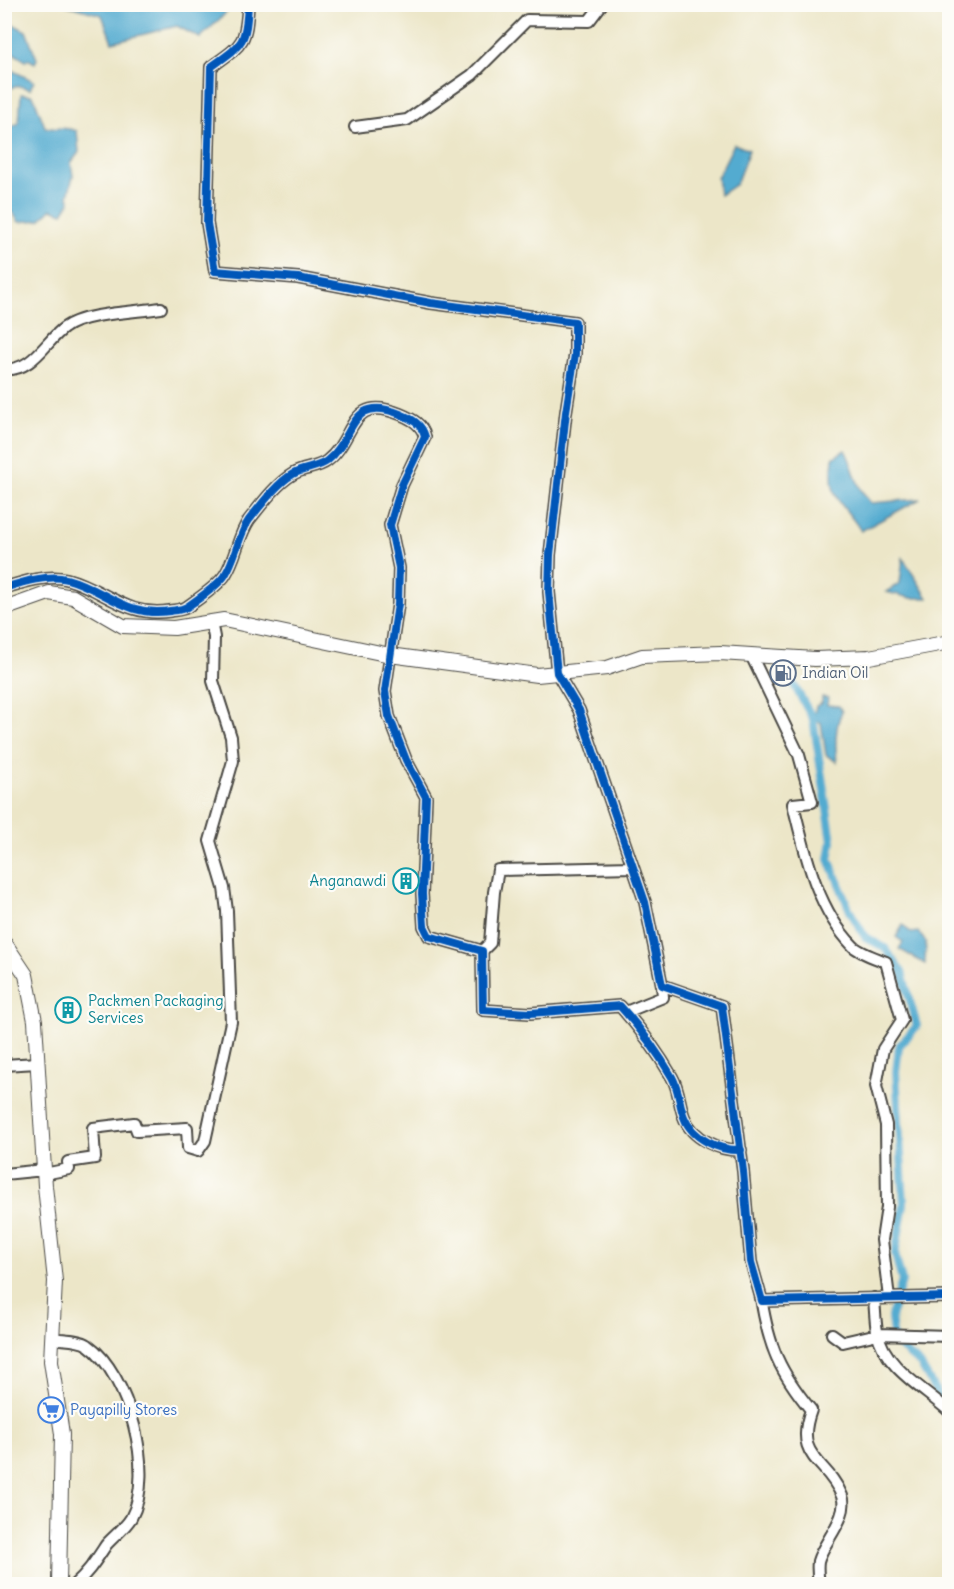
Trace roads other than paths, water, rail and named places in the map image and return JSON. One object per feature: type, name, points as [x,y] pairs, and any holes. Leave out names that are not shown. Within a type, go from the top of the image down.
[{"type":"main road","points":[[4,609],[49,593],[74,597],[123,626],[174,628],[224,620],[390,655],[537,675],[607,668],[642,656],[751,655],[815,659],[869,657],[950,642]]},
{"type":"main road","points":[[4,942],[26,975],[35,1022],[44,1172],[55,1281],[51,1361],[62,1434],[60,1584]]},
{"type":"street","points":[[248,4],[247,32],[240,47],[211,67],[207,223],[215,271],[298,278],[431,303],[575,322],[575,354],[550,555],[549,592],[557,673],[579,710],[645,902],[662,985],[663,997],[626,1012]]},
{"type":"street","points":[[355,127],[407,120],[472,75],[527,20],[589,21],[602,4]]},
{"type":"street","points":[[4,369],[22,365],[41,353],[65,327],[81,320],[160,308]]},
{"type":"street","points":[[4,588],[23,582],[67,579],[134,610],[158,613],[185,609],[225,576],[248,522],[282,482],[294,474],[326,462],[340,448],[349,426],[359,415],[371,408],[392,411],[410,418],[423,428],[425,437],[402,485],[390,525],[399,568],[398,604],[385,691],[389,716],[406,760],[426,797],[422,894],[424,926],[429,936],[482,951]]},
{"type":"street","points":[[4,1174],[69,1169],[68,1162],[95,1158],[93,1128],[134,1123],[137,1131],[187,1128],[188,1148],[198,1151],[205,1141],[231,1022],[227,911],[224,888],[210,841],[233,761],[231,737],[213,681],[214,637],[211,622]]},
{"type":"street","points":[[751,655],[799,755],[812,802],[793,804],[811,873],[829,912],[854,947],[886,962],[902,1020],[883,1049],[876,1086],[886,1125],[887,1208],[882,1240],[889,1298]]},
{"type":"street","points":[[633,867],[498,870],[490,943],[482,951],[483,1010],[530,1013],[620,1006],[641,1028],[674,1080],[685,1120],[694,1132],[712,1145],[726,1150],[741,1150]]},
{"type":"street","points":[[662,985],[722,1006],[741,1150],[751,1262],[761,1298],[767,1336],[786,1380],[811,1410],[806,1422],[806,1446],[842,1497],[843,1509],[818,1562],[819,1584]]},
{"type":"street","points":[[4,1065],[37,1063]]},
{"type":"street","points":[[761,1298],[762,1301],[950,1297]]},
{"type":"street","points":[[874,1298],[878,1334],[885,1354],[916,1385],[950,1412]]},
{"type":"street","points":[[831,1334],[843,1342],[878,1334],[950,1336]]},
{"type":"street","points":[[52,1338],[85,1342],[99,1353],[128,1404],[138,1444],[138,1496],[131,1518],[87,1574],[75,1584]]},
{"type":"water","points":[[66,5],[229,5],[228,11],[200,38],[177,26],[112,42],[102,15]]},
{"type":"water","points":[[5,20],[26,31],[37,59],[35,63],[28,59],[26,61],[5,48]]},
{"type":"water","points":[[5,67],[34,81],[30,89],[19,86],[5,89]]},
{"type":"water","points":[[21,94],[33,95],[45,127],[77,131],[79,152],[71,163],[73,176],[68,196],[70,202],[63,213],[51,209],[40,220],[19,222],[12,212],[5,211],[4,159],[8,128],[19,123]]},
{"type":"water","points":[[734,144],[749,150],[736,184],[720,195],[717,178]]},
{"type":"water","points":[[845,450],[858,484],[871,503],[920,499],[861,531],[838,499],[832,483],[833,458]]},
{"type":"water","points":[[903,558],[928,598],[911,598],[886,592],[900,583]]},
{"type":"water","points":[[822,697],[828,698],[827,705],[839,706],[842,712],[836,736],[837,762],[826,755],[821,723],[813,719],[816,706],[822,703]]},
{"type":"water","points":[[903,925],[911,933],[918,932],[926,942],[925,964],[899,949],[903,942],[896,937]]},
{"type":"waterway","points":[[790,678],[813,719],[832,841],[829,859],[850,911],[865,937],[885,948],[902,972],[917,1026],[899,1046],[896,1072],[904,1204],[895,1254],[902,1281],[891,1317],[894,1342],[920,1364],[944,1405]]},
{"type":"place","name":"Indian Oil","points":[[783,673]]},
{"type":"place","name":"Anganawdi","points":[[406,881]]},
{"type":"place","name":"Packmen Packaging Services","points":[[68,1010]]},
{"type":"place","name":"Payapilly Stores","points":[[51,1410]]}]
